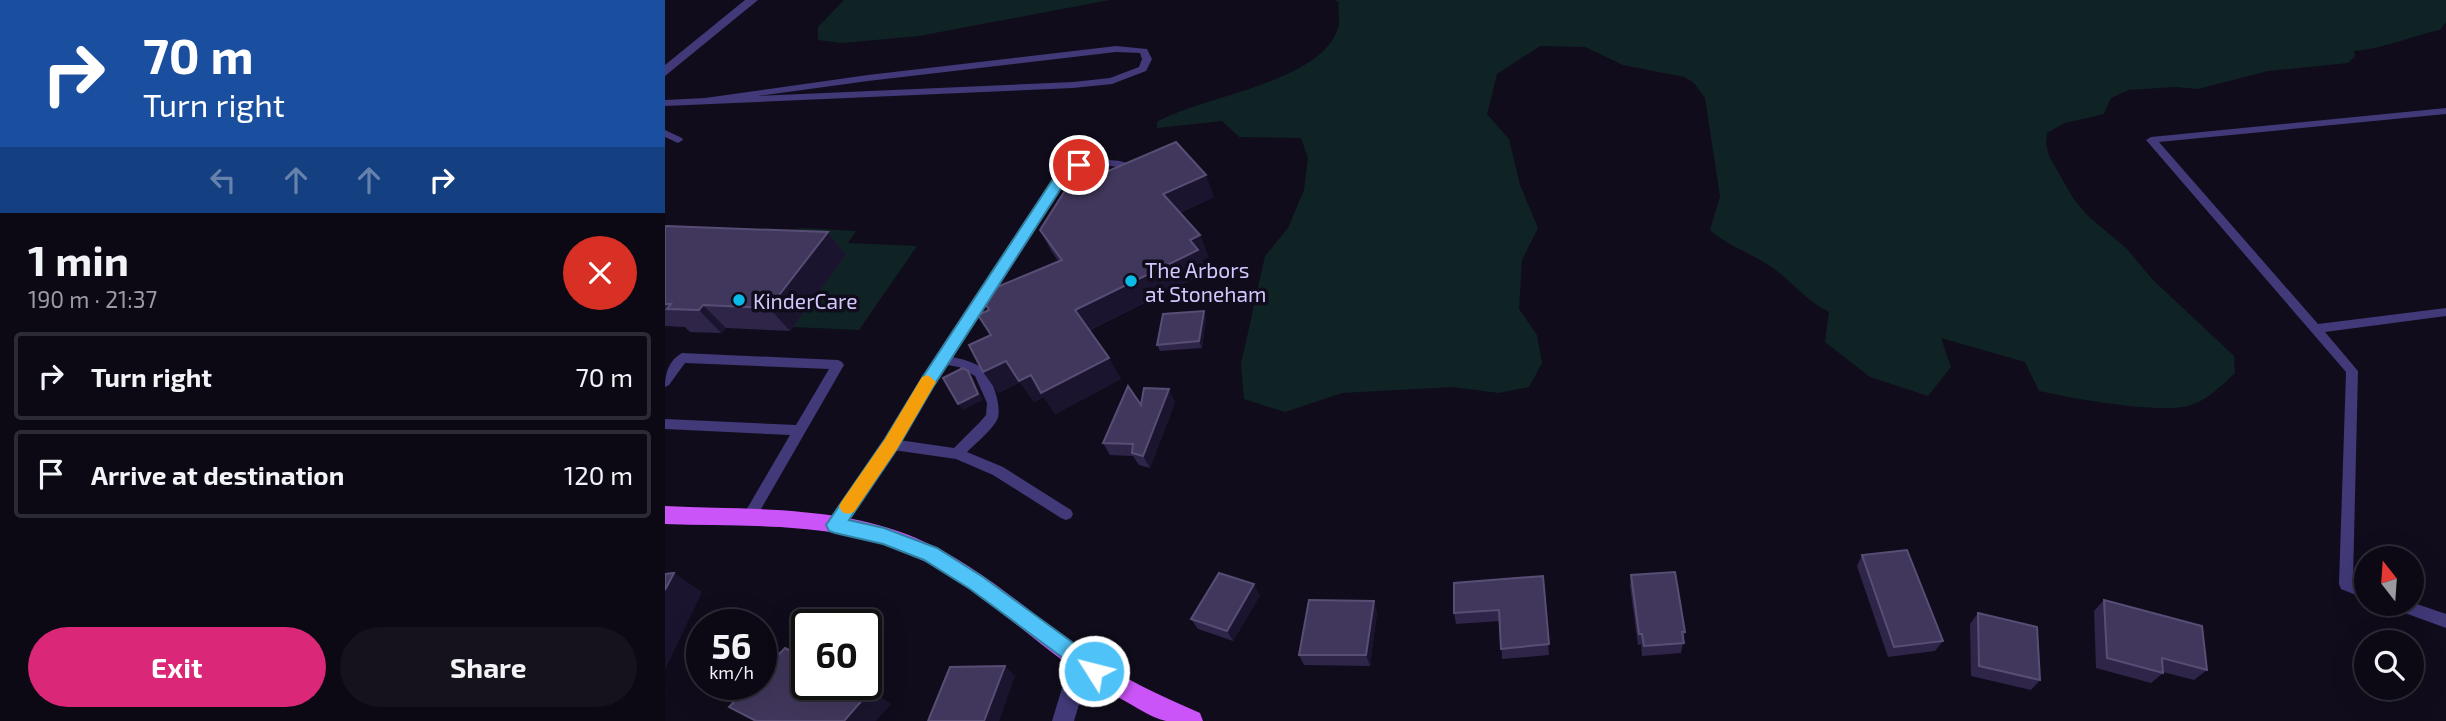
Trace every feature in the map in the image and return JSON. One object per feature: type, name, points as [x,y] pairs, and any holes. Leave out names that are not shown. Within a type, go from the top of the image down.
[{"type":"main road","points":[[665,515],[835,525],[884,536],[930,554],[976,583],[1081,662],[1147,702],[1192,721]]},
{"type":"street","points":[[665,72],[752,0]]},
{"type":"street","points":[[1063,721],[1081,662]]},
{"type":"lane","points":[[665,103],[1073,85],[1124,78],[1143,69],[1147,59],[1144,51],[1136,48],[1116,49],[709,100]]},
{"type":"lane","points":[[2354,587],[2346,584],[2353,371],[2151,140],[2446,111]]},
{"type":"lane","points":[[665,133],[678,140]]},
{"type":"lane","points":[[835,525],[891,444],[942,360],[1067,171],[1082,164],[1118,164],[1130,166],[1145,174]]},
{"type":"lane","points":[[2315,329],[2446,312]]},
{"type":"lane","points":[[665,382],[682,358],[838,365],[748,519]]},
{"type":"lane","points":[[942,360],[961,363],[980,373],[993,403],[992,416],[985,426],[957,454]]},
{"type":"lane","points":[[665,424],[800,430]]},
{"type":"lane","points":[[891,444],[957,454],[998,471],[1066,514]]},
{"type":"lane","points":[[2424,613],[2446,621]]},
{"type":"green space","points":[[844,0],[1110,0],[919,36],[842,43],[818,40],[818,27]]},
{"type":"green space","points":[[1335,0],[2446,0],[2446,22],[2440,30],[2376,48],[2354,51],[2355,56],[2348,63],[2268,71],[2198,89],[2175,87],[2128,90],[2111,98],[2104,114],[2065,123],[2047,133],[2049,156],[2073,198],[2088,216],[2127,249],[2152,279],[2234,356],[2235,373],[2209,395],[2191,405],[2178,408],[2139,407],[2039,391],[2025,362],[1941,338],[1951,367],[1928,396],[1870,377],[1825,342],[1829,312],[1815,304],[1769,265],[1726,242],[1710,230],[1720,196],[1705,98],[1694,83],[1684,77],[1623,65],[1585,47],[1540,46],[1497,74],[1487,114],[1509,139],[1520,185],[1538,228],[1522,260],[1519,309],[1537,335],[1542,363],[1529,387],[1499,393],[1453,387],[1342,393],[1285,412],[1244,399],[1241,364],[1265,256],[1288,228],[1304,190],[1308,158],[1301,138],[1239,137],[1222,121],[1157,128],[1157,122],[1288,74],[1312,60],[1330,44],[1339,24],[1339,3]]},
{"type":"green space","points":[[803,228],[856,231],[848,243],[917,246],[859,330],[793,327],[729,239]]},
{"type":"building","name":"The Arbors at Stoneham","points":[[1176,142],[1206,175],[1163,194],[1200,235],[1190,240],[1198,250],[1075,310],[1109,358],[1041,393],[1031,375],[1019,381],[1006,361],[983,372],[969,345],[991,335],[978,315],[989,310],[980,294],[1062,260],[1040,230],[1066,189]]},
{"type":"building","points":[[666,226],[828,232],[769,308],[703,305],[699,310],[667,309],[671,304],[665,304]]},
{"type":"building","points":[[1204,311],[1199,341],[1157,345],[1163,314]]},
{"type":"building","points":[[963,368],[968,371],[978,394],[958,404],[943,378]]},
{"type":"building","points":[[1128,386],[1141,405],[1144,388],[1169,389],[1143,456],[1132,453],[1133,444],[1103,443]]},
{"type":"building","points":[[1907,550],[1943,641],[1894,647],[1862,555]]},
{"type":"building","points":[[1675,572],[1685,632],[1682,632],[1684,643],[1644,646],[1642,634],[1639,634],[1631,575]]},
{"type":"building","points":[[674,573],[665,590],[665,574]]},
{"type":"building","points":[[1219,573],[1254,584],[1227,631],[1191,619]]},
{"type":"building","points":[[1543,576],[1549,644],[1501,649],[1499,610],[1454,613],[1454,583]]},
{"type":"building","points":[[1309,600],[1374,601],[1366,655],[1299,655]]},
{"type":"building","points":[[2104,600],[2202,626],[2207,670],[2162,658],[2163,673],[2107,658]]},
{"type":"building","points":[[1978,613],[2037,627],[2040,680],[1979,666]]},
{"type":"building","points":[[785,648],[791,651],[791,700],[862,700],[844,721],[756,721],[729,707],[736,700],[777,700],[777,656]]},
{"type":"building","points":[[1005,666],[984,721],[928,721],[950,667]]},
{"type":"slow traffic","points":[[848,506],[891,444],[928,382]]},
{"type":"place","name":"The Arbors at Stoneham","points":[[1131,281]]},
{"type":"place","name":"KinderCare","points":[[739,300]]},
{"type":"route","points":[[1079,165],[1064,173],[927,382],[891,444],[835,525],[869,531],[907,543],[930,554],[976,583],[1094,671]]}]
